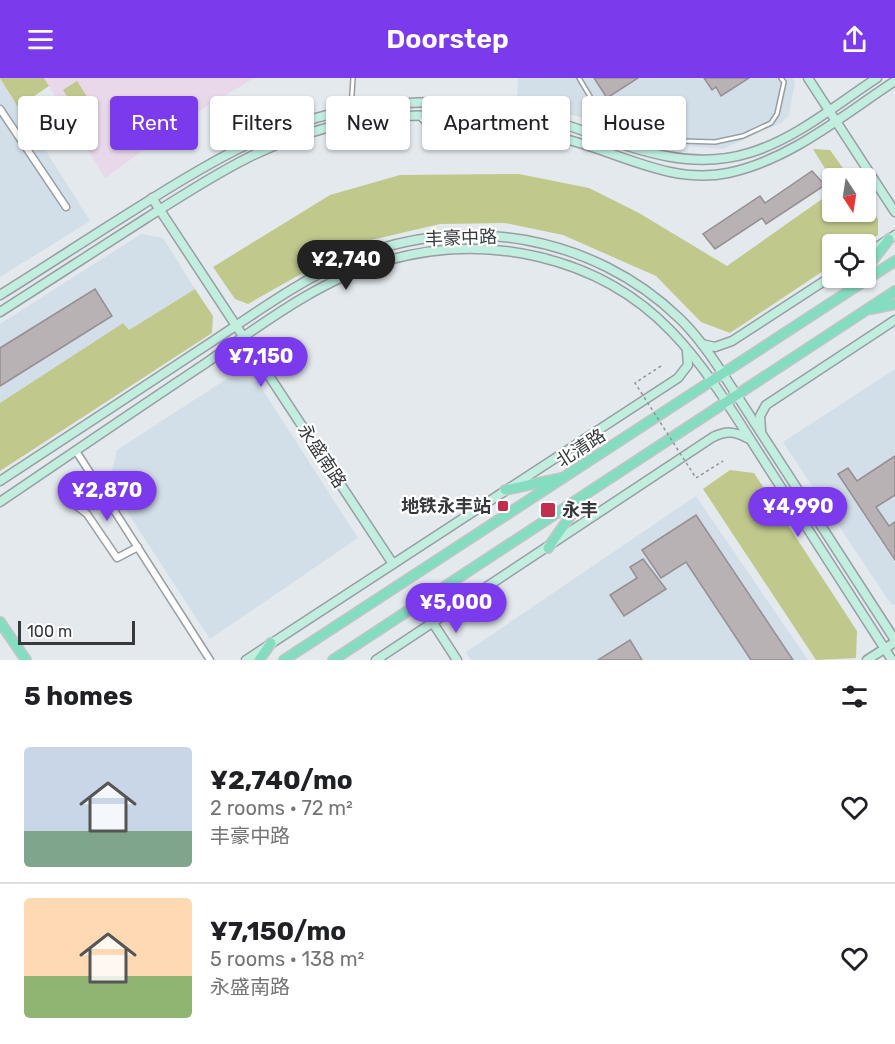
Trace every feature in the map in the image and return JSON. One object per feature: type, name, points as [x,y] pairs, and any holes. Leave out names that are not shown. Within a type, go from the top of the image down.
[{"type":"main road","points":[[876,257],[892,237]]},
{"type":"main road","name":"北清路","points":[[284,660],[895,261]]},
{"type":"main road","points":[[848,292],[851,288]]},
{"type":"main road","points":[[333,660],[736,393],[895,291]]},
{"type":"main road","points":[[864,311],[895,304]]},
{"type":"main road","points":[[506,490],[567,477]]},
{"type":"main road","points":[[548,548],[587,492]]},
{"type":"main road","points":[[0,622],[26,660]]},
{"type":"main road","points":[[259,660],[271,643]]},
{"type":"street","points":[[808,78],[895,212]]},
{"type":"street","points":[[410,103],[482,105],[556,121],[642,152],[678,159],[714,161],[750,153],[780,141],[877,78]]},
{"type":"street","points":[[410,117],[451,115],[511,124],[578,142],[637,164],[670,172],[701,175],[728,173],[767,161],[895,81]]},
{"type":"street","points":[[0,109],[66,207]]},
{"type":"street","points":[[0,295],[226,153],[263,135],[326,115]]},
{"type":"street","points":[[0,312],[230,165],[262,150],[326,129]]},
{"type":"street","name":"永盛南路","points":[[152,198],[393,564]]},
{"type":"street","name":"丰豪中路","points":[[0,481],[236,326],[317,275],[352,258],[380,248],[430,237],[485,235],[534,241],[599,263],[660,302],[702,344],[736,393],[895,641]]},
{"type":"street","points":[[876,247],[892,237]]},
{"type":"street","name":"丰豪中路","points":[[0,502],[243,337],[325,286],[385,261],[413,255],[471,248],[541,256],[590,274],[617,289],[654,315],[672,332],[712,382],[892,660]]},
{"type":"street","points":[[702,344],[715,346],[732,341],[822,282]]},
{"type":"street","points":[[761,433],[760,416],[766,405],[895,320]]},
{"type":"street","name":"北清路","points":[[246,660],[678,378],[688,365],[687,352]]},
{"type":"street","points":[[376,660],[713,437],[723,432],[736,432],[750,439]]},
{"type":"street","points":[[76,451],[210,660]]},
{"type":"street","points":[[74,504],[87,514],[117,558],[138,547]]},
{"type":"street","points":[[433,623],[457,660]]},
{"type":"street","points":[[867,660],[895,641]]},
{"type":"lane","points":[[352,96],[353,78]]},
{"type":"lane","points":[[579,78],[603,118],[646,134],[681,141],[714,142],[743,136],[771,123],[777,114],[784,82],[781,78]]},
{"type":"path","points":[[661,366],[635,382],[696,478],[723,461]]},
{"type":"shaded area","points":[[0,78],[18,107],[18,150],[45,150],[90,221],[0,277]]},
{"type":"shaded area","points":[[44,78],[254,78],[224,96],[210,96],[210,104],[198,112],[198,96],[110,96],[110,150],[144,150],[105,178],[88,150],[98,150],[98,96],[55,96]]},
{"type":"shaded area","points":[[518,78],[792,78],[795,82],[789,115],[781,123],[723,149],[686,146],[686,96],[582,96],[582,118],[570,114],[570,96],[517,96]]},
{"type":"shaded area","points":[[141,234],[163,238],[195,289],[129,330],[123,323],[0,403],[0,324]]},
{"type":"shaded area","points":[[895,369],[895,605],[891,604],[783,442]]},
{"type":"shaded area","points":[[228,378],[257,381],[358,538],[210,639],[109,484],[117,450]]},
{"type":"shaded area","points":[[696,496],[808,660],[471,660],[466,652]]},
{"type":"green space","points":[[0,78],[44,78],[49,86],[34,96],[18,96],[18,107]]},
{"type":"green space","points":[[77,81],[87,96],[67,96],[63,90]]},
{"type":"green space","points":[[813,149],[830,150],[843,168],[825,168]]},
{"type":"green space","points":[[519,174],[589,188],[639,213],[727,266],[822,199],[822,222],[876,222],[876,216],[878,235],[822,234],[822,272],[730,333],[701,322],[656,276],[563,235],[505,223],[440,224],[354,244],[248,304],[235,299],[213,267],[330,195],[400,175]]},
{"type":"green space","points":[[195,289],[213,316],[212,333],[0,471],[0,403],[123,323],[129,330]]},
{"type":"green space","points":[[730,470],[754,473],[857,631],[856,658],[816,660],[703,489]]},
{"type":"building","points":[[594,78],[638,78],[610,96],[606,96]]},
{"type":"building","points":[[704,78],[749,78],[721,96],[716,87],[712,90]]},
{"type":"building","points":[[812,171],[822,182],[822,187],[766,224],[762,218],[715,249],[703,234],[760,196],[765,203]]},
{"type":"building","points":[[95,289],[112,316],[0,386],[0,348]]},
{"type":"building","points":[[895,456],[895,495],[876,507],[889,526],[895,522],[895,560],[838,474],[848,468],[857,481]]},
{"type":"building","points":[[696,515],[793,660],[751,660],[686,562],[661,578],[642,550]]},
{"type":"building","points":[[643,559],[666,589],[624,616],[610,595],[637,578],[630,567]]},
{"type":"building","points":[[630,640],[642,660],[598,660]]},
{"type":"place","name":"地铁永丰站","points":[[503,506]]},
{"type":"place","name":"永丰","points":[[548,510]]}]
